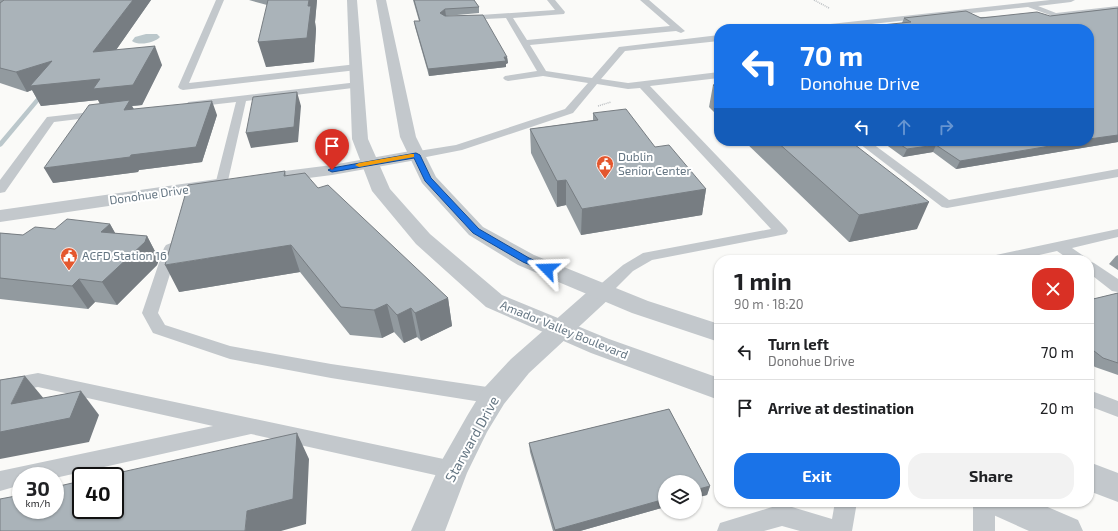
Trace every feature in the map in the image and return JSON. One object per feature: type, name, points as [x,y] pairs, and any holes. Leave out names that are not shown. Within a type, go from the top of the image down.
[{"type":"street","name":"Amador Valley Boulevard","points":[[352,0],[360,139],[381,191],[423,239],[494,301],[600,346],[714,387]]},
{"type":"street","points":[[381,0],[408,137],[428,179],[476,231],[526,260],[640,307],[714,331]]},
{"type":"street","points":[[259,180],[416,155]]},
{"type":"street","name":"Donohue Drive","points":[[0,216],[188,196],[228,184]]},
{"type":"street","name":"Starward Drive","points":[[428,531],[453,470],[477,424],[494,396],[520,366],[602,292]]},
{"type":"street","points":[[1094,478],[1118,488]]},
{"type":"street","points":[[1011,507],[1066,531]]},
{"type":"lane","points":[[220,0],[183,87],[357,68]]},
{"type":"lane","points":[[460,18],[561,12],[550,0]]},
{"type":"lane","points":[[644,0],[693,41]]},
{"type":"lane","points":[[850,24],[1071,0]]},
{"type":"lane","points":[[1028,5],[1055,15],[1118,8]]},
{"type":"lane","points":[[508,16],[543,73]]},
{"type":"lane","points":[[524,44],[677,28]]},
{"type":"lane","points":[[416,155],[458,148],[569,112],[622,49],[714,39]]},
{"type":"lane","points":[[508,78],[543,73],[628,86],[714,76]]},
{"type":"lane","points":[[181,105],[358,85]]},
{"type":"lane","points":[[602,292],[628,268],[648,256],[781,231],[643,85]]},
{"type":"lane","points":[[228,184],[242,98]]},
{"type":"lane","points":[[0,189],[51,119],[112,112]]},
{"type":"lane","points":[[869,146],[947,204],[1118,173]]},
{"type":"lane","points":[[177,231],[150,313],[159,329],[230,352],[330,371],[494,396]]},
{"type":"lane","points":[[1019,255],[1118,233]]},
{"type":"lane","points":[[1060,246],[1073,255]]},
{"type":"lane","points":[[1094,270],[1118,287]]},
{"type":"lane","points":[[0,387],[38,380],[453,470]]},
{"type":"lane","points":[[1094,400],[1118,409]]},
{"type":"lane","points":[[64,467],[253,426]]},
{"type":"lane","points":[[0,481],[12,478]]},
{"type":"lane","points":[[841,531],[845,507]]},
{"type":"lane","points":[[984,507],[984,531]]},
{"type":"lane","points":[[728,531],[782,515],[835,531]]},
{"type":"path","points":[[594,107],[614,101]]},
{"type":"shaded area","points":[[146,34],[157,34],[160,37],[154,41],[146,43],[135,43],[132,41],[135,37]]},
{"type":"building","points":[[4,0],[133,0],[93,52],[155,46],[133,85],[93,89],[100,79],[30,86],[52,61],[16,72],[0,68],[0,3]]},
{"type":"building","points":[[268,0],[309,0],[308,6],[311,6],[307,38],[258,42]]},
{"type":"building","points":[[414,0],[474,0],[479,7],[445,9],[440,13],[445,16],[483,15],[507,57],[504,57],[506,61],[428,69],[414,21],[420,21]]},
{"type":"building","points":[[1118,8],[1118,135],[1094,138],[1094,24],[892,24],[911,22],[904,18],[966,11],[981,18],[1037,12],[1050,16]]},
{"type":"building","points":[[297,92],[294,127],[246,133],[253,97]]},
{"type":"building","points":[[130,100],[124,110],[212,101],[196,147],[44,168],[89,105]]},
{"type":"building","points":[[626,109],[655,147],[669,145],[706,189],[582,209],[566,180],[557,181],[530,129],[598,120],[593,113]]},
{"type":"building","points":[[782,146],[856,146],[929,202],[859,215]]},
{"type":"building","points":[[902,146],[929,146],[907,149]]},
{"type":"building","points":[[938,146],[1050,146],[960,161]]},
{"type":"building","points":[[285,171],[284,176],[305,173],[318,188],[328,185],[448,298],[415,313],[411,308],[397,315],[387,304],[374,310],[341,307],[291,245],[165,265],[188,185]]},
{"type":"building","points":[[67,219],[110,224],[101,232],[147,236],[145,242],[102,282],[79,279],[72,286],[0,278],[0,233],[23,235],[35,227],[55,229]]},
{"type":"building","points":[[1118,293],[1118,363],[1103,358],[1094,351],[1094,299]]},
{"type":"building","points":[[25,376],[11,404],[81,391],[70,418],[0,432],[0,380]]},
{"type":"building","points":[[669,409],[710,486],[702,488],[702,475],[658,475],[658,501],[555,530],[529,443]]},
{"type":"building","points":[[297,433],[293,499],[247,511],[245,531],[0,531],[0,499],[12,497],[12,519],[64,519],[64,485],[72,483],[72,519],[124,519],[124,472]]},
{"type":"waterway","points":[[0,145],[45,91]]},
{"type":"slow traffic","points":[[359,165],[411,156]]},
{"type":"place","name":"Dublin Senior Center","points":[[605,179]]},
{"type":"place","name":"ACFD Station 16","points":[[69,271]]},
{"type":"route","points":[[332,170],[416,155],[428,179],[476,231],[526,260],[547,269]]}]
